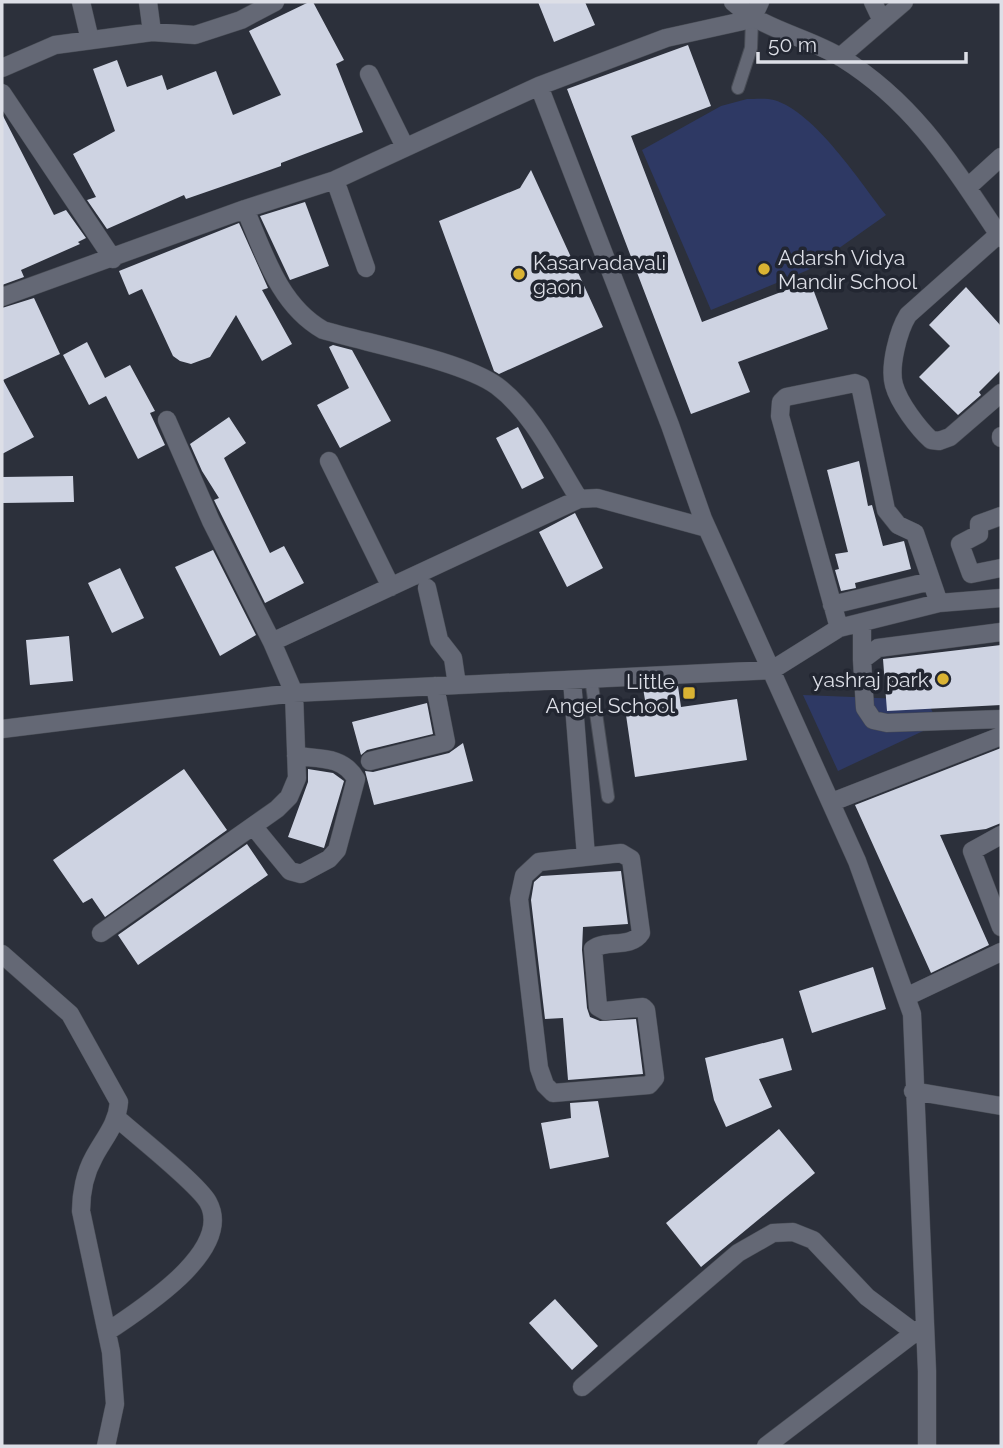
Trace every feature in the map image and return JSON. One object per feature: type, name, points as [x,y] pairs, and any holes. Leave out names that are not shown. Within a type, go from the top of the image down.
[{"type":"street","points":[[81,2],[90,40]]},
{"type":"street","points":[[148,2],[152,32]]},
{"type":"street","points":[[2,68],[55,45],[152,32],[195,35],[241,20],[275,2]]},
{"type":"street","points":[[733,2],[752,19],[841,57],[893,94],[950,158],[1000,236],[902,324],[893,374],[896,390],[924,433],[939,441],[950,437],[1001,393]]},
{"type":"street","points":[[752,19],[760,2]]},
{"type":"street","points":[[873,2],[881,19]]},
{"type":"street","points":[[841,57],[881,19],[904,2]]},
{"type":"street","points":[[2,298],[245,209],[335,180],[539,86],[666,38],[752,19]]},
{"type":"street","points":[[369,74],[405,147]]},
{"type":"street","points":[[539,86],[707,528],[857,861],[912,1014],[920,1329],[927,1446]]},
{"type":"street","points":[[2,93],[113,259]]},
{"type":"street","points":[[968,187],[1001,157]]},
{"type":"street","points":[[335,180],[366,268]]},
{"type":"street","points":[[245,209],[286,297],[310,322],[323,330],[467,370],[497,386],[528,419],[579,499]]},
{"type":"street","points":[[839,628],[780,416],[781,402],[786,397],[855,383],[860,386],[886,510],[898,525],[915,533],[939,603]]},
{"type":"street","points":[[101,933],[253,826],[289,797],[297,778],[294,693],[272,642],[211,521],[167,420]]},
{"type":"street","points":[[329,461],[391,586]]},
{"type":"street","points":[[272,642],[579,499],[597,498],[707,528]]},
{"type":"street","points":[[1001,516],[979,524],[979,534],[961,544],[971,574],[1001,568]]},
{"type":"street","points":[[832,605],[931,581]]},
{"type":"street","points":[[426,588],[439,640],[453,658],[457,685]]},
{"type":"street","points":[[2,729],[294,693],[772,670],[839,628],[939,603],[1001,598]]},
{"type":"street","points":[[862,622],[865,708],[873,720],[887,723],[1001,719]]},
{"type":"street","points":[[862,660],[878,649],[1001,632]]},
{"type":"street","points":[[572,680],[586,856]]},
{"type":"street","points":[[370,761],[446,742],[435,686]]},
{"type":"street","points":[[832,802],[1001,736]]},
{"type":"street","points":[[253,826],[290,871],[301,874],[314,869],[337,850],[356,779],[350,768],[341,762],[296,756]]},
{"type":"street","points":[[1001,835],[972,851],[1001,927]]},
{"type":"street","points":[[621,853],[631,859],[641,933],[631,941],[598,945],[593,949],[594,968],[601,1010],[643,1007],[646,1010],[655,1078],[649,1085],[553,1093],[539,1068],[519,899],[524,876],[539,862],[586,856],[621,853]]},
{"type":"street","points":[[906,997],[1001,952]]},
{"type":"street","points":[[2,954],[69,1014],[79,1027],[119,1102],[117,1118],[92,1160],[81,1196],[81,1211],[107,1332],[115,1404],[106,1446]]},
{"type":"street","points":[[913,1091],[1001,1106]]},
{"type":"street","points":[[107,1332],[172,1285],[192,1266],[203,1250],[212,1227],[208,1201],[117,1118]]},
{"type":"street","points":[[582,1387],[737,1253],[773,1233],[793,1232],[813,1240],[867,1297],[920,1329]]},
{"type":"street","points":[[766,1446],[920,1329]]},
{"type":"lane","points":[[738,88],[751,48],[752,19]]},
{"type":"lane","points":[[591,678],[608,797]]},
{"type":"shaded area","points":[[747,99],[774,100],[805,118],[836,150],[886,215],[808,270],[711,310],[642,150],[721,106]]},
{"type":"shaded area","points":[[803,695],[927,700],[938,724],[838,771]]},
{"type":"building","points":[[313,2],[344,60],[336,64],[363,132],[281,163],[281,166],[186,199],[184,195],[107,229],[87,200],[96,197],[73,154],[115,131],[93,69],[117,60],[127,87],[162,75],[167,90],[216,71],[233,115],[281,95],[249,31]]},
{"type":"building","points":[[538,2],[585,2],[595,25],[554,42]]},
{"type":"building","points":[[688,45],[711,106],[631,136],[702,322],[810,281],[828,329],[738,362],[750,392],[691,414],[567,89]]},
{"type":"building","points":[[2,114],[54,215],[66,210],[86,238],[78,242],[80,244],[21,270],[24,277],[2,285]]},
{"type":"building","name":"Kasarvadavali gaon","points":[[531,170],[603,327],[499,374],[494,371],[439,221],[520,188]]},
{"type":"building","points":[[305,202],[329,266],[290,280],[260,216]]},
{"type":"building","points":[[239,223],[268,288],[262,290],[292,344],[262,361],[236,315],[210,357],[191,364],[180,361],[173,356],[142,289],[129,295],[119,271]]},
{"type":"building","points":[[966,287],[1001,326],[1001,370],[979,392],[981,395],[958,415],[919,377],[950,346],[929,325]]},
{"type":"building","points":[[34,298],[60,354],[3,380],[34,437],[2,454],[2,308]]},
{"type":"building","points":[[87,342],[105,378],[130,365],[155,411],[150,413],[165,445],[138,459],[106,396],[89,405],[63,355]]},
{"type":"building","points":[[333,345],[352,350],[391,421],[340,448],[317,405],[349,388],[329,347]]},
{"type":"building","points":[[229,417],[246,443],[224,458],[270,553],[284,546],[304,583],[265,603],[214,500],[219,498],[202,471],[190,444]]},
{"type":"building","points":[[518,427],[544,478],[522,489],[496,438]]},
{"type":"building","points":[[859,461],[868,506],[872,505],[883,546],[904,541],[911,569],[855,583],[856,588],[841,591],[835,570],[839,569],[835,554],[848,552],[827,470]]},
{"type":"building","points":[[73,476],[74,502],[2,503],[2,477]]},
{"type":"building","points":[[575,513],[603,568],[567,587],[539,532]]},
{"type":"building","points":[[213,550],[256,635],[220,656],[175,567]]},
{"type":"building","points":[[120,568],[144,618],[112,633],[88,583]]},
{"type":"building","points":[[69,636],[73,681],[30,685],[26,640]]},
{"type":"building","name":"yashraj park","points":[[1001,645],[1001,705],[887,711],[883,659]]},
{"type":"building","points":[[678,686],[681,707],[737,699],[747,760],[635,777],[626,715],[647,712],[643,688]]},
{"type":"building","points":[[427,703],[433,734],[367,750],[361,755],[352,722]]},
{"type":"building","points":[[463,743],[473,781],[374,805],[365,771],[373,772],[449,753]]},
{"type":"building","points":[[1001,748],[1001,823],[986,829],[940,835],[989,945],[931,973],[855,805]]},
{"type":"building","points":[[184,769],[227,830],[105,917],[92,898],[83,903],[53,860]]},
{"type":"building","points":[[308,769],[333,773],[344,781],[324,848],[288,837],[308,782]]},
{"type":"building","points":[[247,844],[268,875],[138,965],[118,935]]},
{"type":"building","points":[[621,871],[628,924],[583,927],[582,950],[587,1008],[590,1017],[600,1021],[636,1019],[643,1074],[568,1080],[563,1018],[545,1019],[531,900],[534,882],[541,876]]},
{"type":"building","points":[[873,967],[886,1009],[812,1033],[799,991]]},
{"type":"building","points":[[783,1038],[792,1070],[759,1079],[772,1107],[726,1127],[714,1100],[705,1058]]},
{"type":"building","points":[[598,1101],[609,1157],[550,1169],[541,1123],[571,1118],[570,1103]]},
{"type":"building","points":[[779,1129],[815,1173],[701,1267],[666,1223]]},
{"type":"building","points":[[555,1299],[598,1346],[572,1370],[529,1323]]},
{"type":"place","name":"Adarsh Vidya Mandir School","points":[[764,269]]},
{"type":"place","name":"Kasarvadavali gaon","points":[[519,274]]},
{"type":"place","name":"yashraj park","points":[[943,679]]},
{"type":"place","name":"Little Angel School","points":[[689,693]]}]
